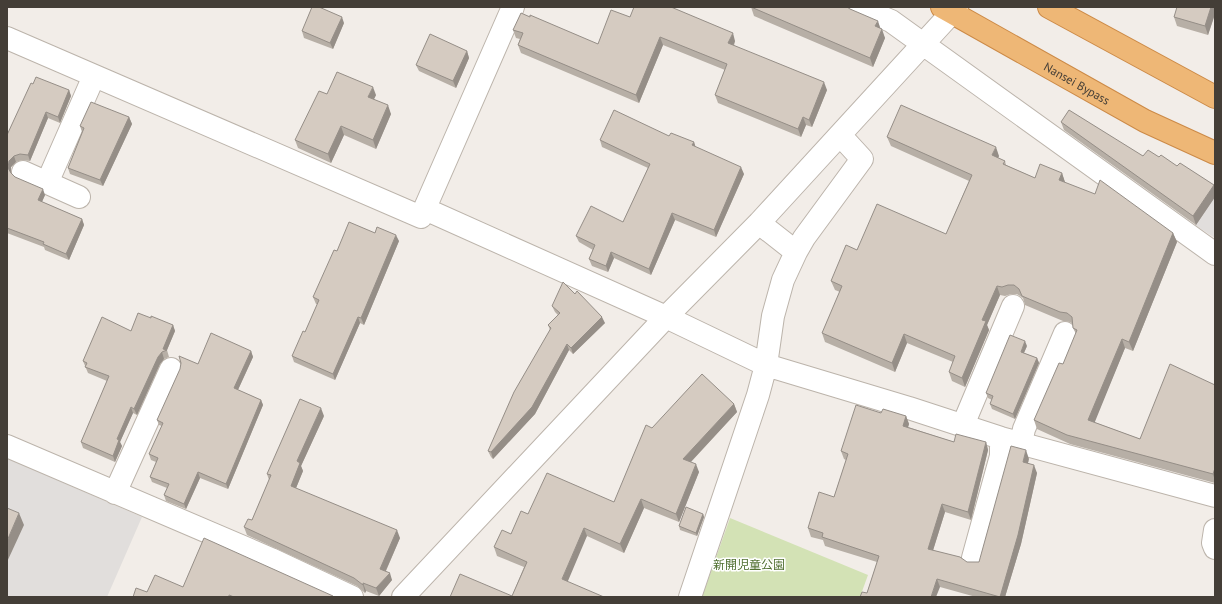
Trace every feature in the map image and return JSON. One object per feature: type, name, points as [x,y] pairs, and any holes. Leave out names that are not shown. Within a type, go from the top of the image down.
[{"type":"highway","points":[[1049,7],[1215,96]]},
{"type":"highway","name":"Nansei Bypass","points":[[950,9],[1145,121],[1215,153]]},
{"type":"street","points":[[7,38],[421,217],[513,7]]},
{"type":"street","points":[[858,7],[891,21],[1215,254]]},
{"type":"street","points":[[402,597],[666,317],[759,223],[924,45],[950,9]]},
{"type":"street","points":[[47,183],[94,76]]},
{"type":"street","points":[[690,597],[758,395],[766,365],[773,316],[783,280],[804,238],[862,159],[840,135]]},
{"type":"street","points":[[23,172],[78,197]]},
{"type":"street","points":[[425,209],[666,317],[766,365],[963,426],[1215,496]]},
{"type":"street","points":[[759,223],[796,252]]},
{"type":"street","points":[[963,426],[1013,306]]},
{"type":"street","points":[[973,558],[1001,456],[1011,440],[1024,429],[1065,333]]},
{"type":"street","points":[[114,493],[171,369]]},
{"type":"street","points":[[7,446],[271,559],[352,597]]},
{"type":"street","points":[[1215,530],[1213,543],[1215,548]]},
{"type":"green space","name":"新開児童公園","points":[[730,518],[868,575],[860,597],[702,597]]},
{"type":"shaded area","points":[[1215,182],[1215,238],[1195,225]]},
{"type":"shaded area","points":[[7,458],[142,517],[107,597],[7,597],[7,562],[23,525],[7,517]]},
{"type":"building","points":[[312,7],[319,7],[342,17],[330,43],[302,31]]},
{"type":"building","points":[[634,7],[671,7],[733,33],[728,43],[824,82],[809,120],[803,117],[798,129],[715,95],[727,64],[660,37],[636,95],[518,45],[523,33],[513,30],[521,13],[530,17],[530,15],[598,44],[611,10],[630,17]]},
{"type":"building","points":[[751,7],[847,7],[878,21],[875,26],[882,29],[870,58]]},
{"type":"building","points":[[1177,7],[1211,7],[1205,26],[1174,17]]},
{"type":"building","points":[[430,34],[467,51],[453,81],[416,65]]},
{"type":"building","points":[[337,72],[373,87],[368,97],[388,105],[373,140],[341,126],[328,154],[295,140],[319,91],[327,94]]},
{"type":"building","points":[[36,77],[69,90],[58,117],[46,112],[28,155],[20,154],[14,156],[9,161],[8,168],[15,177],[43,189],[38,200],[82,219],[66,254],[43,244],[44,242],[7,228],[7,135],[31,83],[33,84]]},
{"type":"building","points":[[91,102],[129,117],[100,180],[68,168],[84,128],[80,126]]},
{"type":"building","points":[[901,105],[996,147],[992,155],[1005,161],[1003,164],[1035,178],[1040,164],[1062,173],[1059,180],[1095,194],[1100,180],[1173,233],[1129,342],[1122,339],[1088,420],[1140,439],[1170,364],[1215,385],[1215,468],[1213,474],[1067,435],[1034,420],[1059,363],[1063,364],[1077,330],[1073,328],[1072,317],[1067,313],[1060,312],[1022,296],[1019,289],[1014,285],[1002,287],[997,286],[982,320],[986,321],[962,378],[949,372],[955,356],[904,334],[892,363],[822,333],[842,286],[831,281],[846,245],[857,250],[877,204],[946,234],[972,175],[887,137]]},
{"type":"building","points":[[614,110],[669,136],[671,133],[694,142],[692,145],[741,167],[714,230],[672,213],[649,269],[611,252],[606,266],[589,259],[595,245],[576,236],[591,206],[623,222],[650,164],[600,140]]},
{"type":"building","points":[[1069,110],[1143,156],[1148,150],[1159,157],[1161,155],[1177,166],[1180,163],[1214,185],[1193,216],[1061,122]]},
{"type":"building","points":[[349,222],[375,233],[377,227],[396,235],[361,318],[358,317],[333,374],[292,356],[303,331],[305,332],[319,300],[313,297],[334,250],[337,251]]},
{"type":"building","points":[[563,282],[575,294],[577,291],[602,317],[571,348],[567,344],[532,407],[491,452],[488,451],[514,392],[551,328],[548,325],[560,313],[552,306]]},
{"type":"building","points":[[138,313],[151,318],[151,316],[173,325],[163,349],[167,350],[162,352],[158,357],[134,409],[131,407],[117,439],[119,440],[113,456],[81,442],[109,376],[85,367],[87,363],[83,361],[102,317],[131,331]]},
{"type":"building","points":[[211,333],[251,351],[234,388],[261,400],[226,484],[198,472],[184,504],[164,495],[169,484],[150,477],[158,458],[149,454],[163,423],[157,420],[180,369],[181,363],[179,356],[198,364]]},
{"type":"building","points":[[1010,335],[1025,341],[1021,352],[1037,358],[1013,414],[990,404],[993,396],[986,393]]},
{"type":"building","points":[[702,374],[734,404],[683,459],[696,464],[676,514],[641,499],[620,544],[584,528],[562,579],[604,597],[450,597],[460,574],[512,596],[527,562],[494,547],[502,530],[511,534],[521,511],[528,514],[547,473],[614,502],[646,425],[652,428]]},
{"type":"building","points":[[300,399],[321,408],[297,461],[300,463],[291,486],[397,530],[380,569],[390,573],[376,588],[363,583],[363,585],[354,578],[244,527],[248,519],[252,520],[271,475],[267,474]]},
{"type":"building","points":[[856,405],[881,413],[883,409],[906,416],[903,426],[954,442],[956,434],[986,442],[968,512],[942,504],[928,549],[960,557],[967,562],[979,562],[1011,446],[1026,450],[1023,462],[1034,465],[1018,535],[1000,597],[937,579],[931,597],[860,597],[862,592],[867,593],[879,556],[822,537],[823,533],[808,528],[819,492],[834,497],[848,454],[841,451]]},
{"type":"building","points":[[686,507],[703,514],[696,533],[679,526]]},
{"type":"building","points":[[7,508],[19,513],[7,541]]},
{"type":"building","points":[[204,538],[333,597],[234,597],[229,595],[229,597],[133,597],[136,588],[147,592],[155,575],[183,587]]}]
